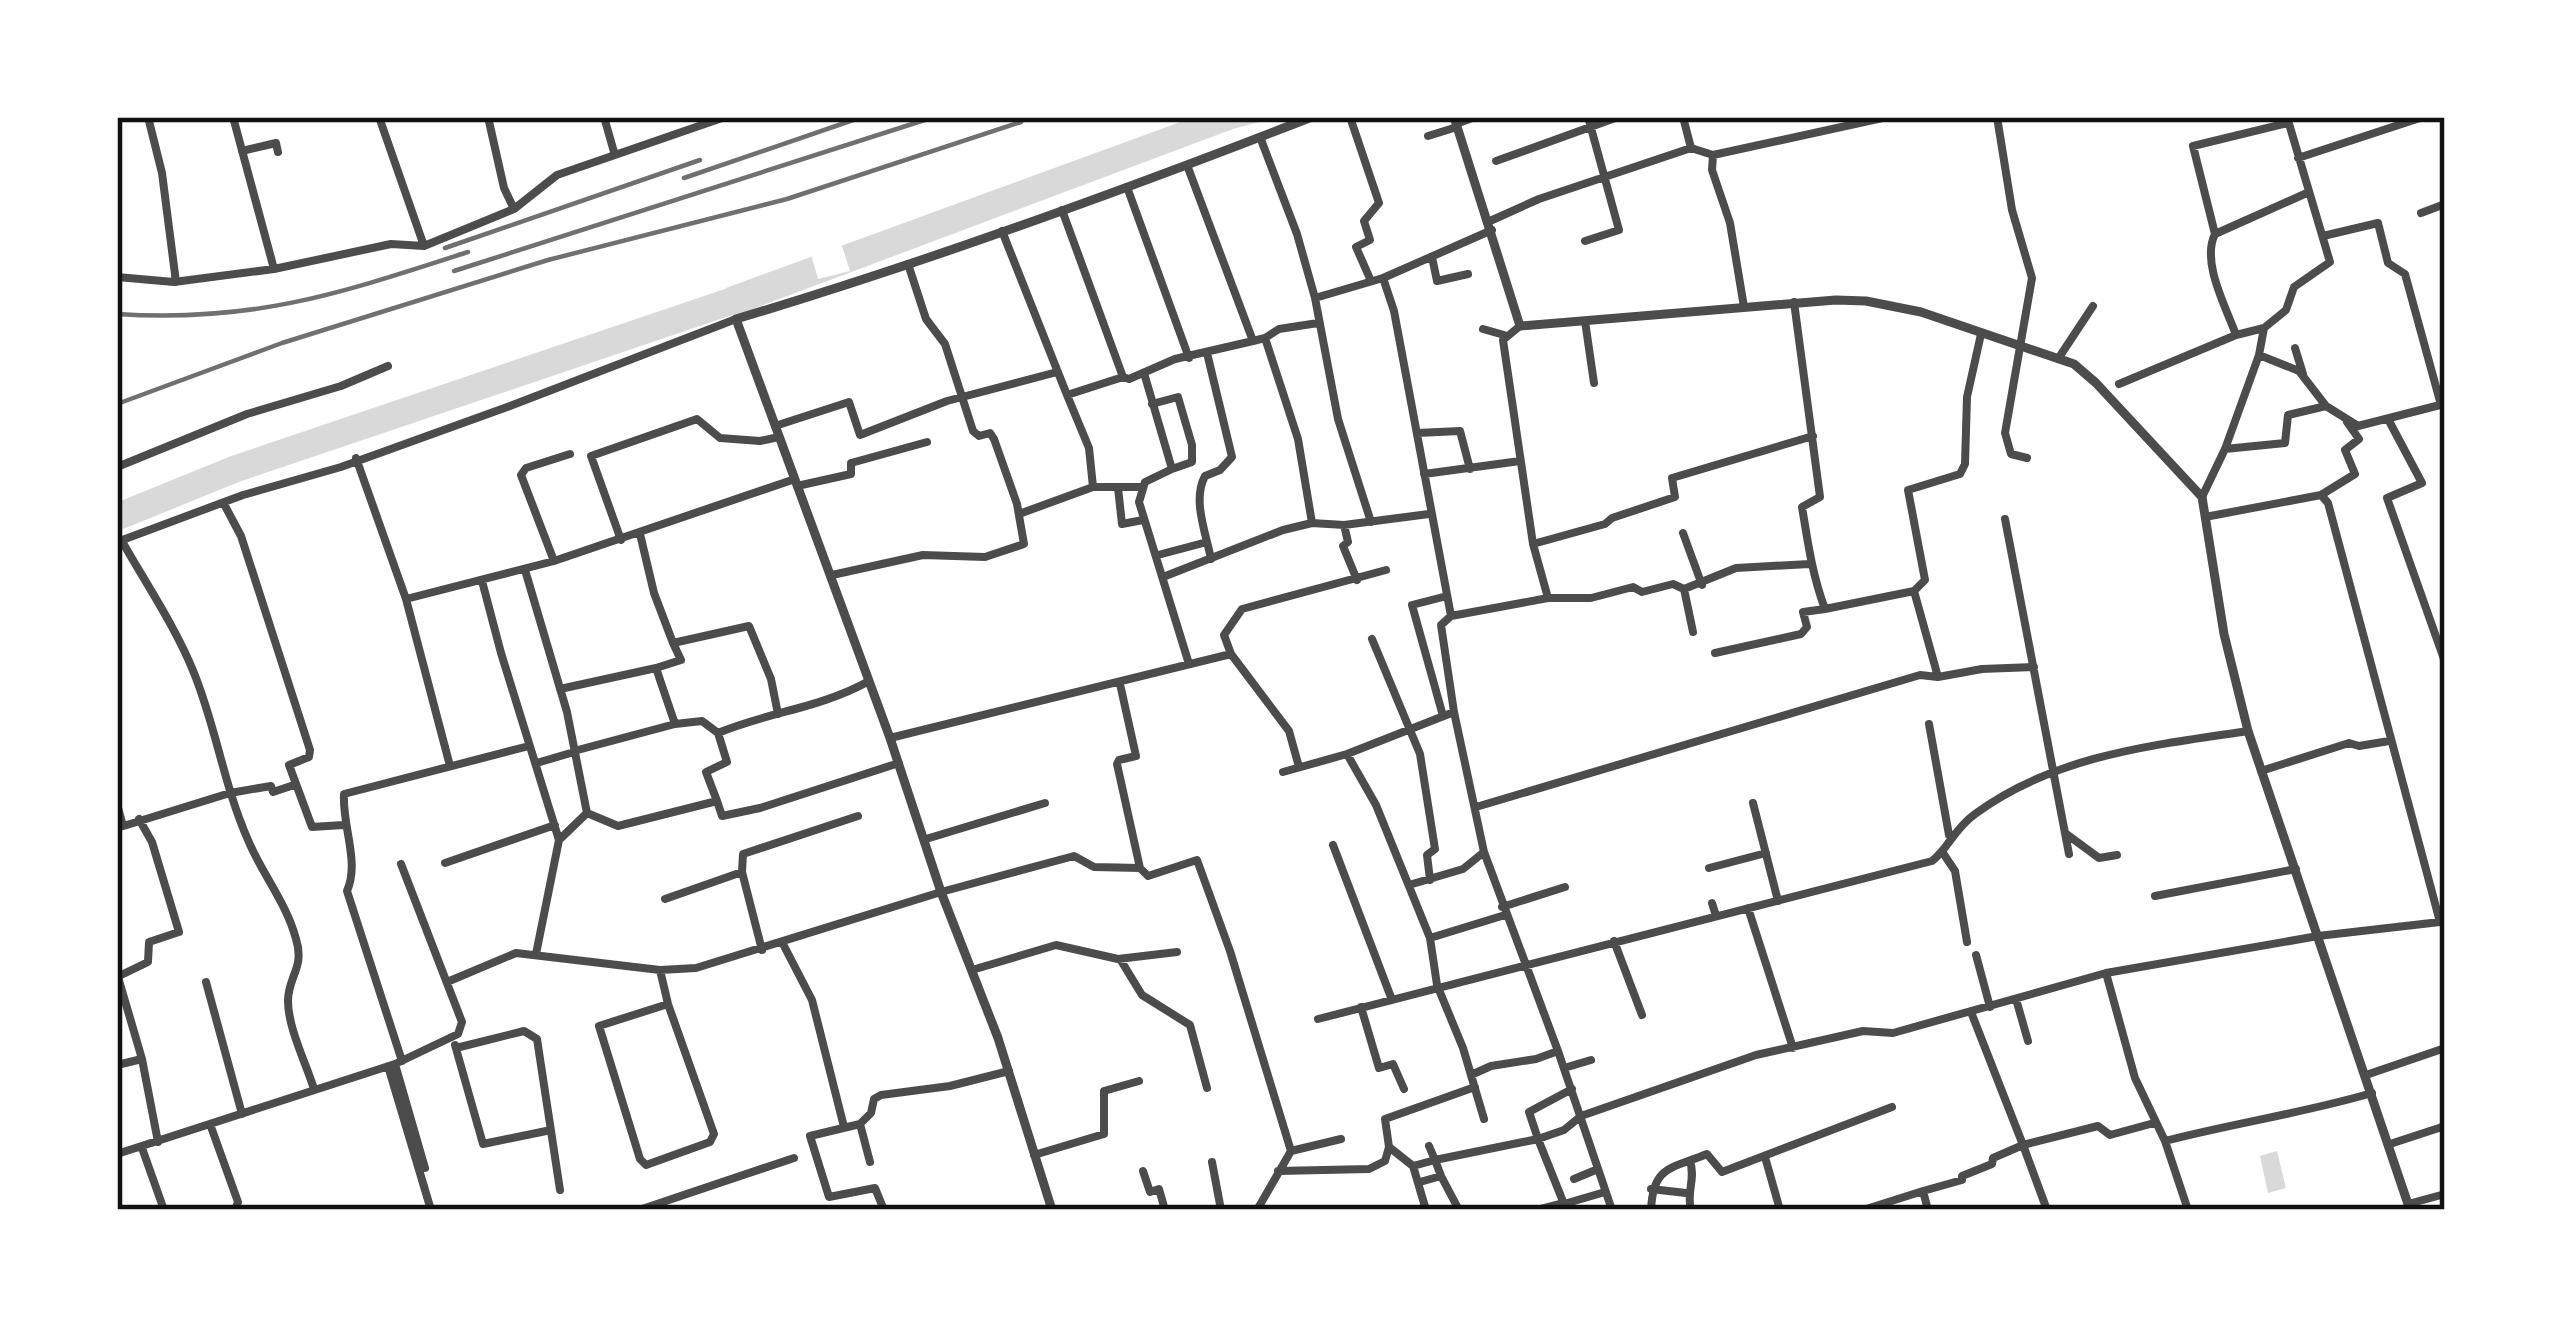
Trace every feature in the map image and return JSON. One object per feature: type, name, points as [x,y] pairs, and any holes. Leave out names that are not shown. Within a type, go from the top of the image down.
[{"type":"street","points":[[148,117],[162,173],[176,282]]},
{"type":"street","points":[[233,117],[274,268]]},
{"type":"street","points":[[379,117],[424,246]]},
{"type":"street","points":[[488,117],[504,188],[514,208]]},
{"type":"street","points":[[604,117],[614,152]]},
{"type":"street","points":[[117,277],[176,282],[391,244],[424,246],[514,208],[557,175],[725,117]]},
{"type":"street","points":[[314,1089],[289,1010],[288,994],[301,960],[296,938],[279,891],[250,845],[230,793],[194,671],[120,542],[510,406],[736,319],[1127,187],[1312,117]]},
{"type":"street","points":[[1350,117],[1379,203],[1364,220],[1369,241],[1356,248],[1371,281]]},
{"type":"street","points":[[1428,136],[1475,117]]},
{"type":"street","points":[[1496,161],[1590,122],[1618,117]]},
{"type":"street","points":[[1683,117],[1691,148]]},
{"type":"street","points":[[1316,298],[1432,257],[1539,199],[1691,148],[1713,155],[1887,117]]},
{"type":"street","points":[[1996,117],[2012,210],[2032,278],[2005,433],[2011,454],[2027,458]]},
{"type":"street","points":[[2298,158],[2423,117]]},
{"type":"street","points":[[2119,384],[2264,328],[2286,310],[2294,286],[2329,266],[2287,120],[2193,146],[2215,234]]},
{"type":"street","points":[[1585,241],[1619,232],[1590,122]]},
{"type":"street","points":[[1456,123],[1520,326]]},
{"type":"street","points":[[1260,137],[1298,235],[1316,298],[1338,418],[1371,522]]},
{"type":"street","points":[[242,151],[276,142],[278,152]]},
{"type":"street","points":[[1713,155],[1712,170],[1729,221],[1744,307]]},
{"type":"street","points":[[1187,165],[1253,341]]},
{"type":"street","points":[[1127,187],[1189,358]]},
{"type":"street","points":[[2236,335],[2214,272],[2210,243],[2215,234],[2309,192]]},
{"type":"street","points":[[2421,213],[2445,204]]},
{"type":"street","points":[[1062,210],[1123,377]]},
{"type":"street","points":[[2295,348],[2304,375],[2326,406],[2347,422],[2358,426],[2443,404],[2405,274],[2388,263],[2378,223],[2323,236]]},
{"type":"street","points":[[1002,231],[1089,448],[1093,487]]},
{"type":"street","points":[[1432,257],[1438,282],[1468,274]]},
{"type":"street","points":[[832,575],[922,556],[985,557],[1023,546],[1019,514],[994,439],[987,433],[974,434],[965,397],[942,338],[926,319],[908,264]]},
{"type":"street","points":[[1383,278],[1394,311],[1450,616]]},
{"type":"street","points":[[1483,329],[1504,335],[1520,326],[1794,302],[1866,301],[1921,312],[2058,359],[2087,374],[2202,497]]},
{"type":"street","points":[[1794,302],[1820,497],[1802,507],[1810,548],[1808,564],[1825,609]]},
{"type":"street","points":[[2058,359],[2093,306]]},
{"type":"street","points":[[736,319],[1009,1071],[1052,1210]]},
{"type":"street","points":[[1584,319],[1594,383]]},
{"type":"street","points":[[1067,395],[1160,364],[1264,338],[1279,328],[1318,323]]},
{"type":"street","points":[[2264,328],[2225,449],[2202,497],[2224,634],[2248,731],[2409,1207],[2445,1194]]},
{"type":"street","points":[[1715,653],[1801,634],[1807,627],[1803,612],[1914,591],[1925,580],[1909,488],[1960,473],[1965,464],[1967,397],[1981,334]]},
{"type":"street","points":[[1504,335],[1533,544],[1548,598]]},
{"type":"street","points":[[1264,338],[1298,439],[1312,523]]},
{"type":"street","points":[[1207,353],[1232,457],[1200,484],[1211,559]]},
{"type":"street","points":[[2259,355],[2304,375]]},
{"type":"street","points":[[117,467],[264,407],[341,386],[388,367]]},
{"type":"street","points":[[621,540],[591,456],[697,419],[720,438],[760,441],[849,402],[860,435],[965,397],[1057,372]]},
{"type":"street","points":[[1144,373],[1172,469]]},
{"type":"street","points":[[1153,404],[1178,397],[1187,420],[1192,462],[1149,478],[1139,502],[1189,664]]},
{"type":"street","points":[[2225,449],[2285,443],[2288,415],[2326,406]]},
{"type":"street","points":[[2388,419],[2422,483],[2387,498],[2445,662]]},
{"type":"street","points":[[2205,518],[2321,495],[2355,474],[2345,450],[2359,439],[2347,422]]},
{"type":"street","points":[[1418,433],[1460,430],[1470,469]]},
{"type":"street","points":[[1533,544],[1605,524],[1675,496],[1672,478],[1813,436]]},
{"type":"street","points":[[406,599],[524,570],[796,482],[851,474],[851,463],[927,442]]},
{"type":"street","points":[[554,561],[521,475],[526,468],[570,454]]},
{"type":"street","points":[[356,458],[406,599],[450,766]]},
{"type":"street","points":[[1424,474],[1520,461]]},
{"type":"street","points":[[1019,514],[1093,487],[1142,487]]},
{"type":"street","points":[[1118,488],[1122,524],[1143,520]]},
{"type":"street","points":[[1413,1166],[1538,1139],[1569,1127],[1581,1116],[1684,1078],[1863,1031],[1893,1033],[2106,973],[2318,936],[2440,922],[2328,503],[2321,495]]},
{"type":"street","points":[[224,504],[241,536],[310,750],[309,757],[289,766],[294,785],[312,827],[344,824]]},
{"type":"street","points":[[1163,577],[1312,523],[1345,525],[1429,514]]},
{"type":"street","points":[[2005,519],[2068,854]]},
{"type":"street","points":[[1345,525],[1348,542],[1343,546],[1357,580]]},
{"type":"street","points":[[1683,533],[1702,585]]},
{"type":"street","points":[[560,689],[681,660],[654,593],[640,534]]},
{"type":"street","points":[[1158,554],[1207,542]]},
{"type":"street","points":[[1612,1210],[1484,852],[1439,631],[1450,616],[1548,598],[1591,598],[1634,587],[1642,592],[1673,584],[1684,590],[1736,568],[1808,564]]},
{"type":"street","points":[[524,570],[560,689],[587,813]]},
{"type":"street","points":[[1299,767],[1281,718],[1231,654],[1224,634],[1242,609],[1386,570]]},
{"type":"street","points":[[482,581],[559,840],[536,954]]},
{"type":"street","points":[[1684,590],[1693,632]]},
{"type":"street","points":[[1914,591],[1938,677]]},
{"type":"street","points":[[1443,716],[1412,605],[1447,596]]},
{"type":"street","points":[[674,643],[749,626],[772,679],[778,714]]},
{"type":"street","points":[[1372,639],[1420,754],[1435,850],[1427,856],[1430,880]]},
{"type":"street","points":[[890,738],[1231,654]]},
{"type":"street","points":[[656,668],[675,724]]},
{"type":"street","points":[[1476,807],[1920,675],[2034,668]]},
{"type":"street","points":[[718,733],[827,702],[869,681]]},
{"type":"street","points":[[1120,684],[1136,756],[1118,764],[1140,868],[1148,876],[1200,863],[1291,1151]]},
{"type":"street","points":[[1282,772],[1347,754],[1454,712]]},
{"type":"street","points":[[540,762],[675,724],[702,721],[718,733],[727,762],[706,769],[722,816],[899,763]]},
{"type":"street","points":[[1318,1019],[1932,861],[1943,853],[1949,836],[1929,724]]},
{"type":"street","points":[[1949,836],[1987,807],[2053,774],[2125,748],[2248,731]]},
{"type":"street","points":[[2261,771],[2349,743],[2359,746],[2389,740]]},
{"type":"street","points":[[425,1168],[349,896],[354,872],[344,824],[344,794],[529,746]]},
{"type":"street","points":[[1347,754],[1371,792],[1430,938],[1438,985],[1484,1119]]},
{"type":"street","points":[[117,804],[120,827],[230,793],[271,786],[273,792],[294,785]]},
{"type":"street","points":[[587,813],[618,826],[717,801]]},
{"type":"street","points":[[926,839],[1045,803]]},
{"type":"street","points":[[1753,803],[1778,902]]},
{"type":"street","points":[[559,840],[587,813]]},
{"type":"street","points":[[762,950],[742,872],[743,854],[858,816]]},
{"type":"street","points":[[139,819],[152,842],[179,932],[149,942],[148,962],[118,977],[142,1059],[158,1142]]},
{"type":"street","points":[[446,862],[555,825]]},
{"type":"street","points":[[2064,832],[2098,858],[2117,854]]},
{"type":"street","points":[[1333,845],[1391,1000]]},
{"type":"street","points":[[1409,885],[1463,869],[1484,852]]},
{"type":"street","points":[[1709,868],[1766,853]]},
{"type":"street","points":[[1943,853],[1955,871],[1967,942]]},
{"type":"street","points":[[447,982],[496,958],[536,954],[660,970],[696,968],[1074,856],[1094,867],[1140,868]]},
{"type":"street","points":[[401,864],[462,1022],[455,1041],[483,1144],[551,1130]]},
{"type":"street","points":[[2155,896],[2296,869]]},
{"type":"street","points":[[665,899],[742,872]]},
{"type":"street","points":[[1430,938],[1565,887]]},
{"type":"street","points":[[1712,904],[1716,916]]},
{"type":"street","points":[[1748,908],[1793,1048]]},
{"type":"street","points":[[1614,941],[1642,1015]]},
{"type":"street","points":[[783,944],[812,1000],[844,1127]]},
{"type":"street","points":[[971,970],[1056,945],[1120,959],[1177,952]]},
{"type":"street","points":[[1976,955],[1990,1007]]},
{"type":"street","points":[[1120,959],[1142,995],[1190,1024],[1207,1088]]},
{"type":"street","points":[[660,970],[714,1135],[710,1142],[646,1166],[598,1026],[668,1004]]},
{"type":"street","points":[[2106,973],[2135,1078],[2165,1141],[2188,1210]]},
{"type":"street","points":[[206,982],[242,1114]]},
{"type":"street","points":[[2016,999],[2028,1041]]},
{"type":"street","points":[[1361,1007],[1379,1069],[1394,1064],[1404,1089]]},
{"type":"street","points":[[1971,1012],[2047,1210]]},
{"type":"street","points":[[117,1154],[455,1041],[468,1044],[524,1031],[537,1039],[560,1190]]},
{"type":"street","points":[[2366,1075],[2445,1048]]},
{"type":"street","points":[[1471,1075],[1558,1051]]},
{"type":"street","points":[[117,1065],[142,1059]]},
{"type":"street","points":[[1564,1068],[1592,1060]]},
{"type":"street","points":[[395,1064],[430,1210]]},
{"type":"street","points":[[884,1210],[875,1188],[829,1196],[810,1136],[860,1124],[880,1095],[950,1086],[1009,1071]]},
{"type":"street","points":[[1034,1154],[1104,1134],[1104,1091],[1139,1081]]},
{"type":"street","points":[[1278,1171],[1369,1169],[1385,1162],[1389,1148],[1384,1119],[1388,1115],[1475,1087]]},
{"type":"street","points":[[1564,1203],[1529,1112],[1572,1089]]},
{"type":"street","points":[[2165,1141],[2372,1093]]},
{"type":"street","points":[[1651,1210],[1658,1175],[1690,1161],[1707,1154],[1722,1172],[1892,1107]]},
{"type":"street","points":[[1863,1210],[1961,1180],[2023,1145],[2098,1126],[2110,1135],[2154,1123]]},
{"type":"street","points":[[210,1124],[238,1202],[236,1210]]},
{"type":"street","points":[[860,1124],[870,1162]]},
{"type":"street","points":[[2390,1144],[2445,1126]]},
{"type":"street","points":[[1257,1210],[1291,1151],[1341,1139]]},
{"type":"street","points":[[1429,1145],[1459,1210]]},
{"type":"street","points":[[142,1148],[164,1210]]},
{"type":"street","points":[[1389,1148],[1413,1166],[1426,1210]]},
{"type":"street","points":[[1765,1156],[1780,1210]]},
{"type":"street","points":[[638,1210],[794,1158]]},
{"type":"street","points":[[1690,1161],[1693,1176],[1686,1192],[1691,1210]]},
{"type":"street","points":[[1212,1162],[1221,1210]]},
{"type":"street","points":[[1574,1179],[1598,1169]]},
{"type":"street","points":[[1143,1172],[1150,1192],[1159,1189],[1166,1210]]},
{"type":"street","points":[[1420,1182],[1442,1176]]},
{"type":"street","points":[[1652,1190],[1686,1192]]},
{"type":"street","points":[[1923,1191],[1928,1210]]},
{"type":"street","points":[[1536,1210],[1605,1192]]},
{"type":"shaded area","points":[[1194,117],[1279,117],[1233,129],[734,316],[726,288]]},
{"type":"shaded area","points":[[2277,1151],[2286,1188],[2268,1193],[2260,1156]]},
{"type":"pier","points":[[840,240],[850,271],[818,279],[810,251]]},
{"type":"waterway","points":[[117,517],[235,469],[764,290]]},
{"type":"railway","points":[[684,178],[862,117]]},
{"type":"railway","points":[[454,271],[934,117]]},
{"type":"railway","points":[[117,404],[282,343],[548,260],[787,199],[1021,122]]},
{"type":"railway","points":[[445,248],[700,160]]},
{"type":"railway","points":[[117,314],[212,314],[296,302],[468,252]]}]
